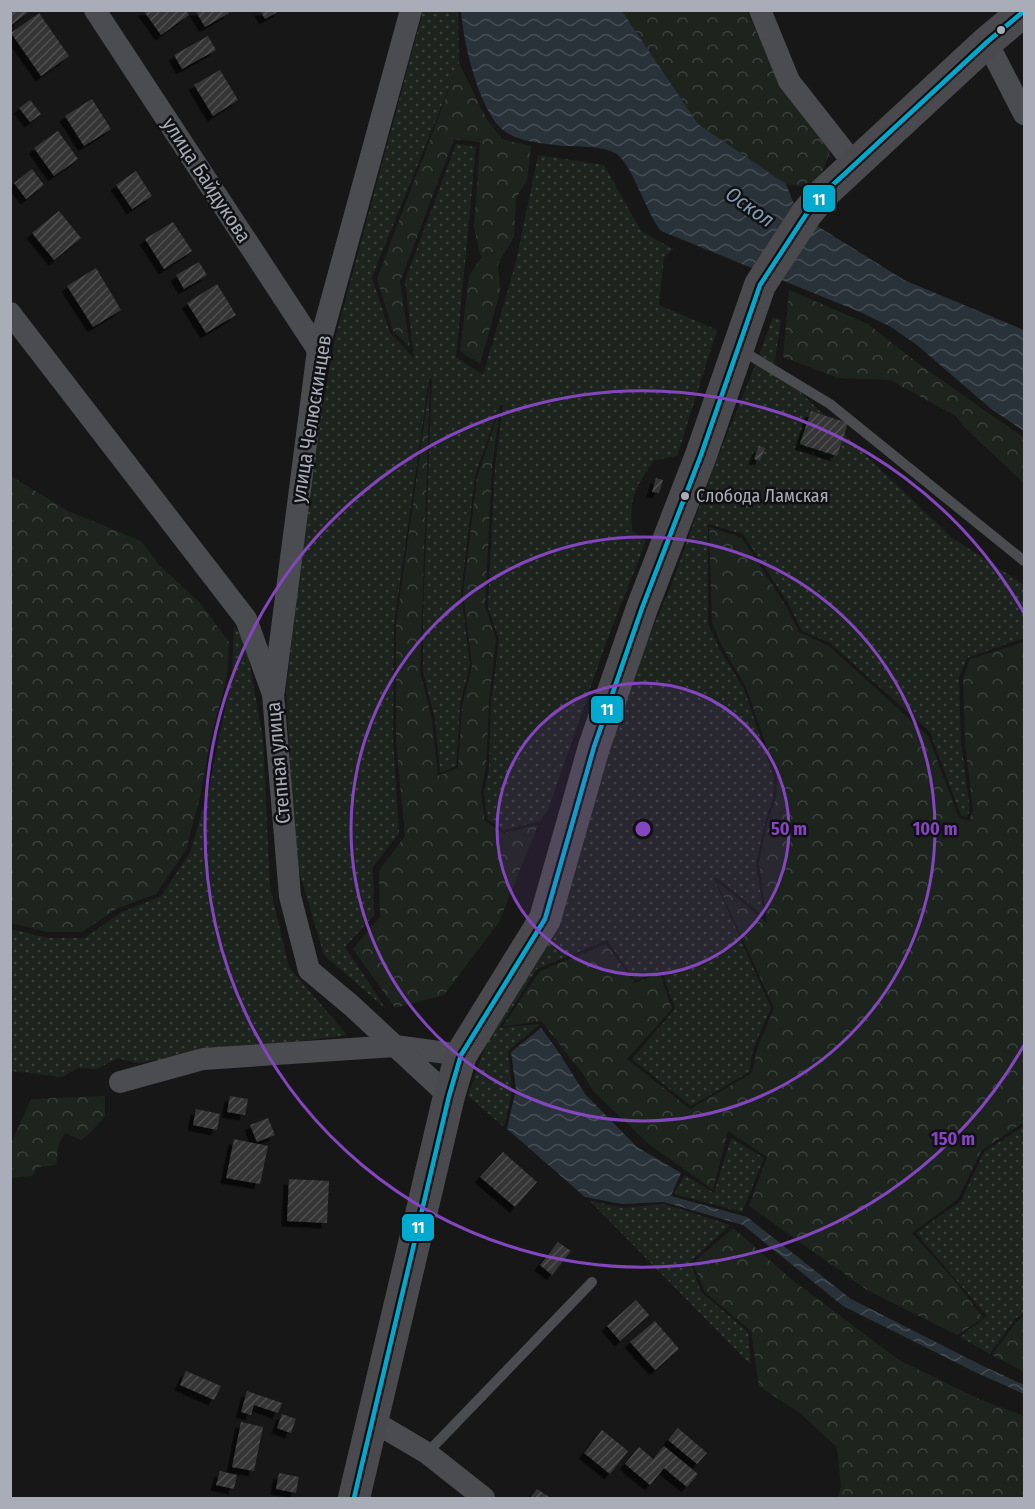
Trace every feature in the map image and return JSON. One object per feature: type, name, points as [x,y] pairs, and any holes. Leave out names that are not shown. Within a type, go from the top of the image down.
[{"type":"main road","points":[[354,1498],[449,1096],[461,1055],[544,919],[597,736],[642,608],[701,455],[760,285],[807,213],[825,192],[1024,10]]},
{"type":"street","name":"улица Байдукова","points":[[95,10],[318,350]]},
{"type":"street","name":"улица Челюскинцев","points":[[273,694],[318,350],[411,10]]},
{"type":"street","points":[[760,10],[789,81],[855,165]]},
{"type":"street","points":[[987,42],[1024,114]]},
{"type":"street","name":"Степная улица","points":[[10,313],[246,619],[273,694],[290,896],[309,970],[352,1006],[449,1096]]},
{"type":"street","points":[[120,1082],[203,1059],[395,1046],[461,1055]]},
{"type":"street","points":[[371,1420],[427,1453],[484,1498]]},
{"type":"lane","points":[[738,349],[830,404],[1024,561]]},
{"type":"lane","points":[[427,1453],[592,1282]]},
{"type":"green space","points":[[423,11],[458,11],[459,63],[372,277],[390,333],[414,358],[405,281],[456,144],[476,147],[456,357],[483,375],[516,262],[538,155],[604,165],[641,231],[673,249],[664,257],[659,305],[717,330],[677,456],[654,460],[635,492],[631,518],[632,530],[646,541],[606,643],[548,810],[540,821],[504,830],[487,819],[484,791],[489,769],[491,703],[499,640],[488,607],[495,467],[503,405],[500,404],[475,476],[461,593],[470,664],[460,705],[456,766],[440,773],[435,719],[423,671],[432,379],[429,379],[394,624],[393,739],[399,833],[373,867],[374,915],[345,947],[387,1010],[324,955],[295,858],[286,691],[311,470],[335,339]]},
{"type":"green space","points":[[622,11],[747,11],[783,90],[831,150],[815,189],[786,184],[698,124]]},
{"type":"green space","points":[[459,63],[486,118],[502,139],[531,146],[527,180],[516,198],[514,237],[498,264],[500,292],[480,364],[460,351],[469,276],[481,258],[474,227],[480,142],[454,139],[400,282],[410,347],[393,331],[377,279]]},
{"type":"green space","points":[[789,290],[868,324],[916,362],[1024,438],[1024,483],[963,426],[956,416],[890,380],[838,378],[783,357]]},
{"type":"green space","points":[[773,317],[781,320],[774,367],[951,537],[1024,585],[1024,638],[967,658],[959,678],[961,742],[970,810],[967,817],[961,816],[930,732],[830,643],[802,631],[788,603],[743,534],[708,524],[708,624],[720,650],[744,689],[774,778],[773,798],[756,864],[764,916],[716,877],[714,879],[771,1008],[753,1049],[749,1072],[691,1106],[632,1059],[675,1009],[662,971],[635,980],[607,940],[537,969],[499,1028],[540,1024],[508,1051],[512,1091],[504,1127],[468,1096],[488,1037],[598,779],[631,678],[671,586],[714,466]]},
{"type":"green space","points":[[430,382],[420,671],[432,720],[438,776],[458,768],[462,706],[472,665],[463,594],[477,477],[500,408],[492,467],[485,607],[496,639],[489,702],[486,767],[481,793],[485,821],[503,833],[538,825],[499,922],[444,995],[395,1008],[353,949],[380,917],[379,871],[405,836],[396,741],[396,625]]},
{"type":"green space","points":[[11,476],[68,511],[141,541],[159,565],[200,603],[229,642],[227,677],[211,736],[201,793],[186,850],[156,894],[116,909],[82,932],[47,932],[11,923]]},
{"type":"green space","points":[[709,527],[742,538],[786,606],[799,632],[829,646],[928,736],[959,818],[969,821],[973,810],[965,742],[963,679],[970,659],[1024,642],[1024,1122],[981,1151],[958,1199],[912,1233],[957,1283],[983,1318],[957,1335],[867,1290],[749,1206],[767,1157],[728,1131],[713,1190],[650,1145],[593,1091],[583,1074],[541,1021],[502,1027],[540,971],[606,944],[635,983],[660,973],[672,1009],[627,1059],[690,1109],[752,1073],[757,1049],[774,1008],[716,881],[767,923],[759,863],[767,823],[776,798],[777,777],[746,687],[723,648],[712,623]]},
{"type":"green space","points":[[234,626],[246,643],[263,739],[270,887],[289,967],[347,1035],[137,1063],[118,1058],[97,1069],[78,1068],[62,1077],[11,1071],[11,929],[48,938],[85,938],[120,913],[161,896],[190,853],[208,792],[232,675]]},
{"type":"green space","points":[[105,1096],[105,1116],[81,1140],[65,1133],[59,1143],[56,1165],[38,1167],[32,1176],[11,1178],[11,1144],[31,1099]]},
{"type":"green space","points":[[1024,1126],[1024,1312],[1014,1320],[990,1354],[960,1337],[987,1316],[916,1233],[961,1201],[984,1152]]},
{"type":"green space","points":[[731,1138],[764,1158],[742,1212],[674,1194],[685,1175],[714,1193]]},
{"type":"green space","points":[[589,1200],[622,1208],[664,1204],[730,1225],[690,1262],[701,1292],[748,1332],[751,1365]]},
{"type":"green space","points":[[733,1228],[791,1279],[899,1360],[979,1399],[1024,1416],[1024,1498],[838,1498],[841,1486],[837,1447],[800,1413],[759,1386],[751,1331],[705,1292],[693,1263]]},
{"type":"green space","points":[[1024,1316],[1024,1372],[992,1355],[1017,1321]]},
{"type":"water","name":"Оскол","points":[[461,11],[622,11],[698,124],[786,184],[798,214],[904,280],[1024,330],[1024,431],[990,408],[917,345],[891,327],[860,312],[661,231],[627,166],[615,153],[593,147],[562,146],[528,141],[508,134],[494,121],[480,92],[465,40]]},
{"type":"water","points":[[541,1028],[585,1094],[637,1147],[681,1173],[671,1196],[747,1217],[851,1299],[1024,1385],[1024,1394],[843,1306],[743,1225],[664,1202],[622,1204],[585,1197],[507,1129],[516,1089],[511,1052]]},
{"type":"building","points":[[10,10],[31,10],[10,26]]},
{"type":"building","points":[[143,10],[186,10],[189,15],[161,35]]},
{"type":"building","points":[[195,10],[228,10],[229,13],[205,27]]},
{"type":"building","points":[[260,10],[281,10],[265,19]]},
{"type":"building","points":[[39,13],[69,56],[41,76],[11,33]]},
{"type":"building","points":[[208,36],[216,50],[182,69],[174,55]]},
{"type":"building","points":[[220,70],[238,100],[213,116],[194,85]]},
{"type":"building","points":[[92,99],[111,129],[84,146],[65,116]]},
{"type":"building","points":[[30,100],[41,114],[30,122],[19,108]]},
{"type":"building","points":[[58,131],[78,159],[54,176],[34,148]]},
{"type":"building","points":[[32,169],[44,185],[26,199],[14,183]]},
{"type":"building","points":[[136,171],[152,196],[132,209],[116,185]]},
{"type":"building","points":[[59,211],[81,238],[54,260],[32,233]]},
{"type":"building","points":[[173,222],[192,251],[164,269],[145,239]]},
{"type":"building","points":[[199,262],[207,275],[184,289],[176,275]]},
{"type":"building","points":[[96,268],[121,310],[93,327],[67,286]]},
{"type":"building","points":[[217,284],[236,315],[206,333],[187,303]]},
{"type":"building","points":[[811,411],[848,423],[837,456],[800,444]]},
{"type":"building","points":[[759,446],[765,448],[760,461],[754,459]]},
{"type":"building","points":[[656,478],[663,480],[659,493],[652,492]]},
{"type":"building","points":[[230,1096],[248,1099],[245,1115],[227,1112]]},
{"type":"building","points":[[196,1109],[220,1114],[217,1130],[193,1125]]},
{"type":"building","points":[[268,1118],[275,1135],[257,1142],[250,1125]]},
{"type":"building","points":[[234,1139],[268,1146],[260,1184],[226,1178]]},
{"type":"building","points":[[503,1152],[537,1182],[515,1207],[480,1177]]},
{"type":"building","points":[[289,1179],[329,1181],[327,1223],[287,1221]]},
{"type":"building","points":[[558,1242],[571,1251],[552,1275],[540,1265]]},
{"type":"building","points":[[636,1300],[649,1315],[620,1341],[607,1326]]},
{"type":"building","points":[[655,1321],[679,1349],[655,1370],[630,1342]]},
{"type":"building","points":[[186,1371],[221,1386],[214,1400],[180,1385]]},
{"type":"building","points":[[247,1391],[282,1403],[278,1413],[254,1405],[251,1415],[241,1412]]},
{"type":"building","points":[[282,1414],[296,1419],[291,1433],[277,1428]]},
{"type":"building","points":[[241,1422],[263,1427],[254,1471],[232,1467]]},
{"type":"building","points":[[678,1428],[707,1453],[697,1464],[668,1440]]},
{"type":"building","points":[[602,1430],[628,1451],[610,1474],[584,1453]]},
{"type":"building","points":[[664,1446],[698,1474],[687,1487],[664,1468],[650,1485],[625,1464],[639,1447],[653,1459]]},
{"type":"building","points":[[220,1471],[237,1475],[234,1489],[216,1485]]},
{"type":"building","points":[[279,1473],[299,1477],[296,1493],[276,1489]]},
{"type":"building","points":[[537,1489],[551,1498],[530,1498]]},
{"type":"transit line","name":"11","points":[[354,1498],[449,1096],[461,1055],[545,919],[594,747],[642,608],[701,455],[760,285],[807,213],[825,192],[987,42],[1024,11]]},
{"type":"place","name":"Слобода Ламская","points":[[685,496]]}]
